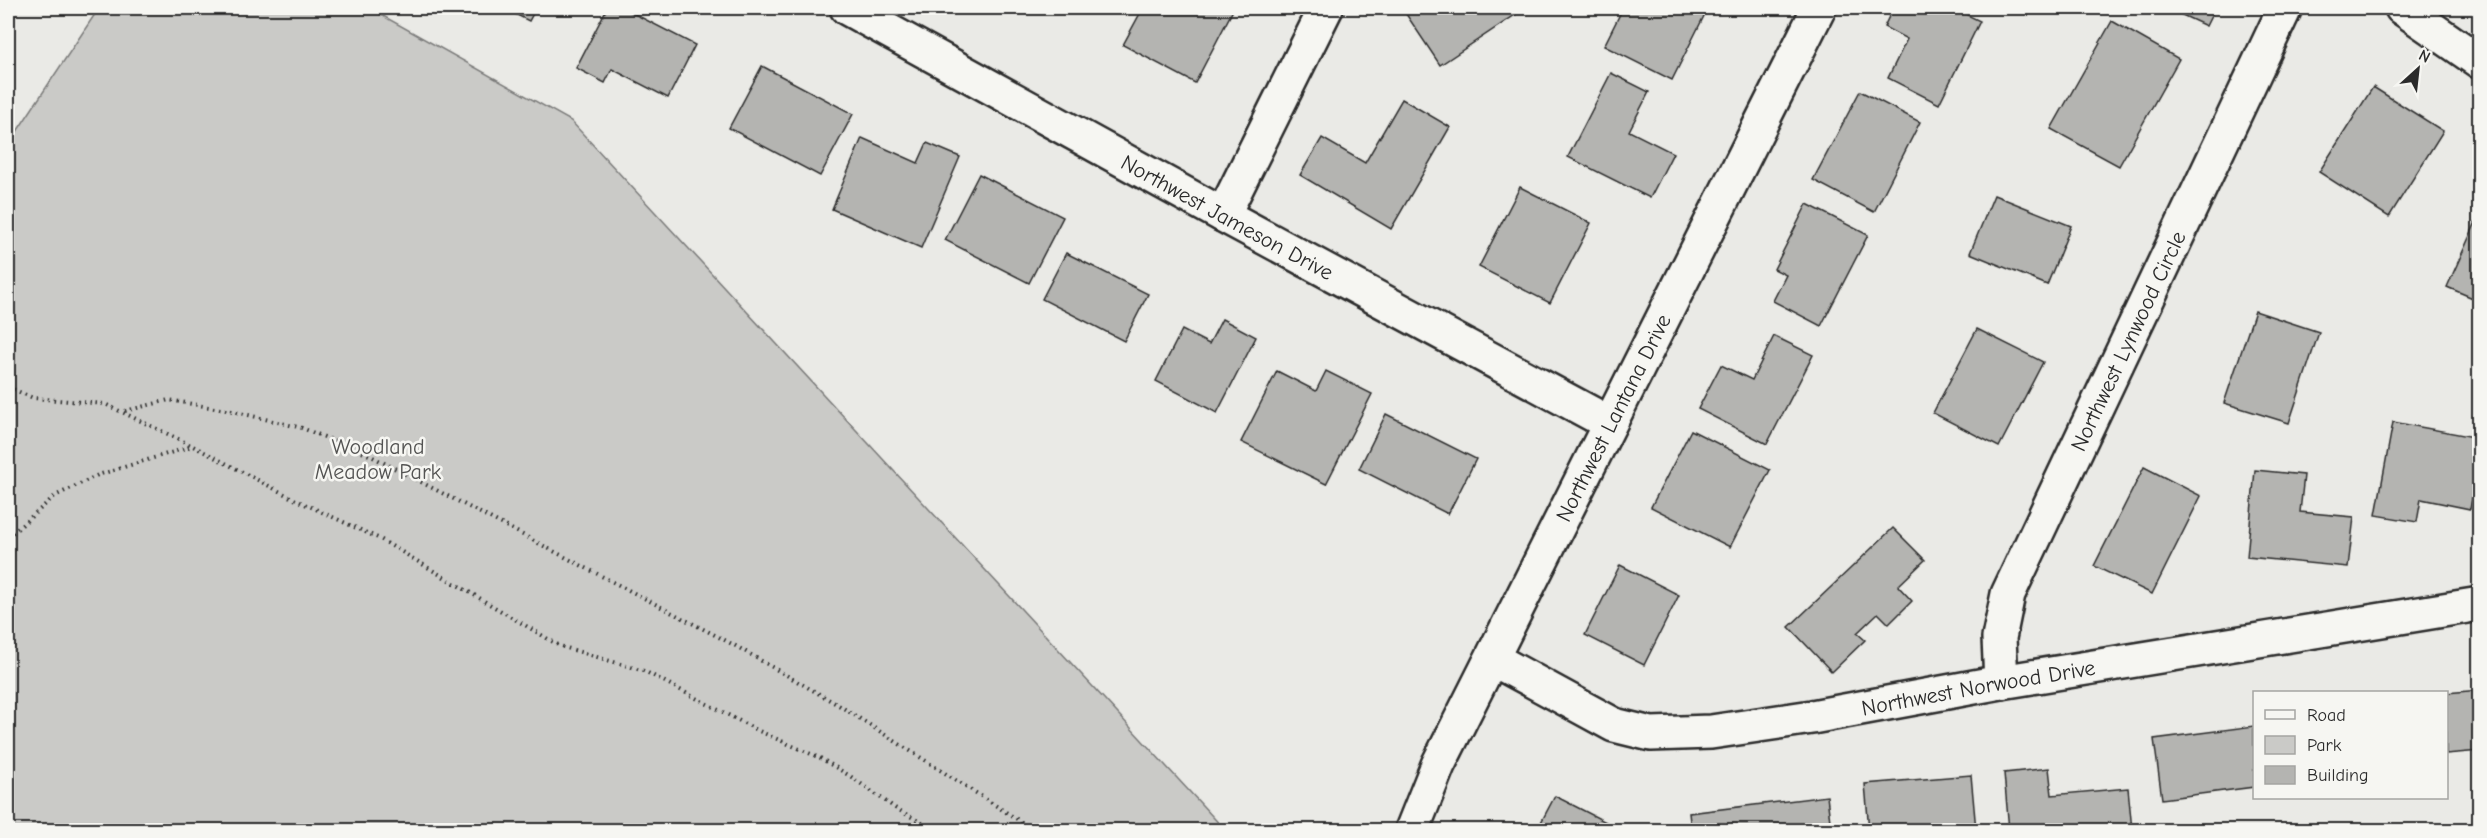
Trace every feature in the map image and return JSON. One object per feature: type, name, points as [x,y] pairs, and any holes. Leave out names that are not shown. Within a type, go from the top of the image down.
[{"type":"street","name":"Northwest Jameson Drive","points":[[847,8],[1223,215],[1609,423]]},
{"type":"street","points":[[1223,215],[1326,8]]},
{"type":"street","name":"Northwest Lantana Drive","points":[[1412,831],[1438,765],[1819,8]]},
{"type":"street","name":"Northwest Lynwood Circle","points":[[2001,682],[1999,638],[2008,594],[2285,8]]},
{"type":"street","points":[[2402,8],[2480,62]]},
{"type":"street","name":"Northwest Norwood Drive","points":[[1493,659],[1614,725],[1651,734],[1711,732],[2480,604]]},
{"type":"path","points":[[8,387],[33,398],[105,404],[125,411],[294,499],[380,539],[560,646],[644,671],[759,731],[820,758],[895,808],[935,831]]},
{"type":"path","points":[[125,411],[169,400],[302,428],[369,455],[744,651],[850,712],[1034,831]]},
{"type":"path","points":[[8,537],[55,496],[98,475],[193,446]]},
{"type":"green space","name":"Woodland Meadow Park","points":[[99,8],[369,8],[571,121],[1225,830],[8,830],[8,145]]},
{"type":"building","points":[[503,8],[536,8],[529,21]]},
{"type":"building","points":[[607,8],[623,8],[695,45],[668,98],[612,69],[605,83],[576,68]]},
{"type":"building","points":[[1143,8],[1234,8],[1195,83],[1123,45]]},
{"type":"building","points":[[1402,8],[1514,8],[1518,13],[1440,65]]},
{"type":"building","points":[[1623,8],[1708,8],[1672,80],[1604,46]]},
{"type":"building","points":[[1893,8],[1953,8],[1980,21],[1939,104],[1888,78],[1907,39],[1884,27]]},
{"type":"building","points":[[2167,8],[2215,8],[2206,26]]},
{"type":"building","points":[[2112,21],[2179,59],[2119,166],[2051,129]]},
{"type":"building","points":[[762,66],[853,114],[820,176],[729,128]]},
{"type":"building","points":[[1611,73],[1649,92],[1629,131],[1673,153],[1650,198],[1568,157]]},
{"type":"building","points":[[2373,87],[2443,131],[2389,217],[2319,172]]},
{"type":"building","points":[[1860,91],[1920,122],[1874,212],[1813,180]]},
{"type":"building","points":[[1402,99],[1450,127],[1391,229],[1300,175],[1322,138],[1365,163]]},
{"type":"building","points":[[862,138],[918,163],[927,143],[960,157],[921,248],[832,209]]},
{"type":"building","points":[[979,174],[1063,217],[1029,283],[945,240]]},
{"type":"building","points":[[1520,187],[1591,223],[1550,303],[1479,267]]},
{"type":"building","points":[[1994,195],[2071,226],[2047,285],[1970,253]]},
{"type":"building","points":[[1807,204],[1868,235],[1821,326],[1773,301],[1786,275],[1774,269]]},
{"type":"building","points":[[2480,213],[2480,301],[2447,287]]},
{"type":"building","points":[[1066,253],[1148,294],[1124,341],[1042,299]]},
{"type":"building","points":[[2255,311],[2319,332],[2289,423],[2224,403]]},
{"type":"building","points":[[1222,319],[1256,337],[1217,413],[1156,381],[1182,330],[1209,344]]},
{"type":"building","points":[[1977,329],[2043,362],[1999,447],[1933,413]]},
{"type":"building","points":[[1774,336],[1813,355],[1767,444],[1698,409],[1721,365],[1752,380]]},
{"type":"building","points":[[1277,371],[1316,391],[1326,371],[1372,394],[1326,484],[1241,442]]},
{"type":"building","points":[[1386,414],[1476,459],[1448,514],[1359,469]]},
{"type":"building","points":[[2393,422],[2480,438],[2480,459],[2470,509],[2421,499],[2417,522],[2376,515]]},
{"type":"building","points":[[1691,430],[1770,470],[1730,547],[1651,507]]},
{"type":"building","points":[[2144,467],[2201,496],[2152,594],[2094,566]]},
{"type":"building","points":[[2255,470],[2304,475],[2300,512],[2354,517],[2348,567],[2247,557]]},
{"type":"building","points":[[1893,528],[1925,560],[1898,586],[1912,601],[1889,624],[1878,613],[1857,633],[1865,640],[1832,672],[1789,627]]},
{"type":"building","points":[[1620,565],[1679,595],[1644,665],[1585,635]]},
{"type":"building","points":[[2480,690],[2480,751],[2448,754],[2448,693]]},
{"type":"building","points":[[2253,726],[2253,787],[2162,799],[2154,739]]},
{"type":"building","points":[[2049,768],[2052,795],[2128,788],[2132,830],[2009,830],[2004,773]]},
{"type":"building","points":[[1971,775],[1976,830],[1869,830],[1865,784]]},
{"type":"building","points":[[1555,796],[1606,822],[1601,830],[1537,830]]},
{"type":"building","points":[[1827,796],[1831,830],[1691,830],[1689,813]]}]
